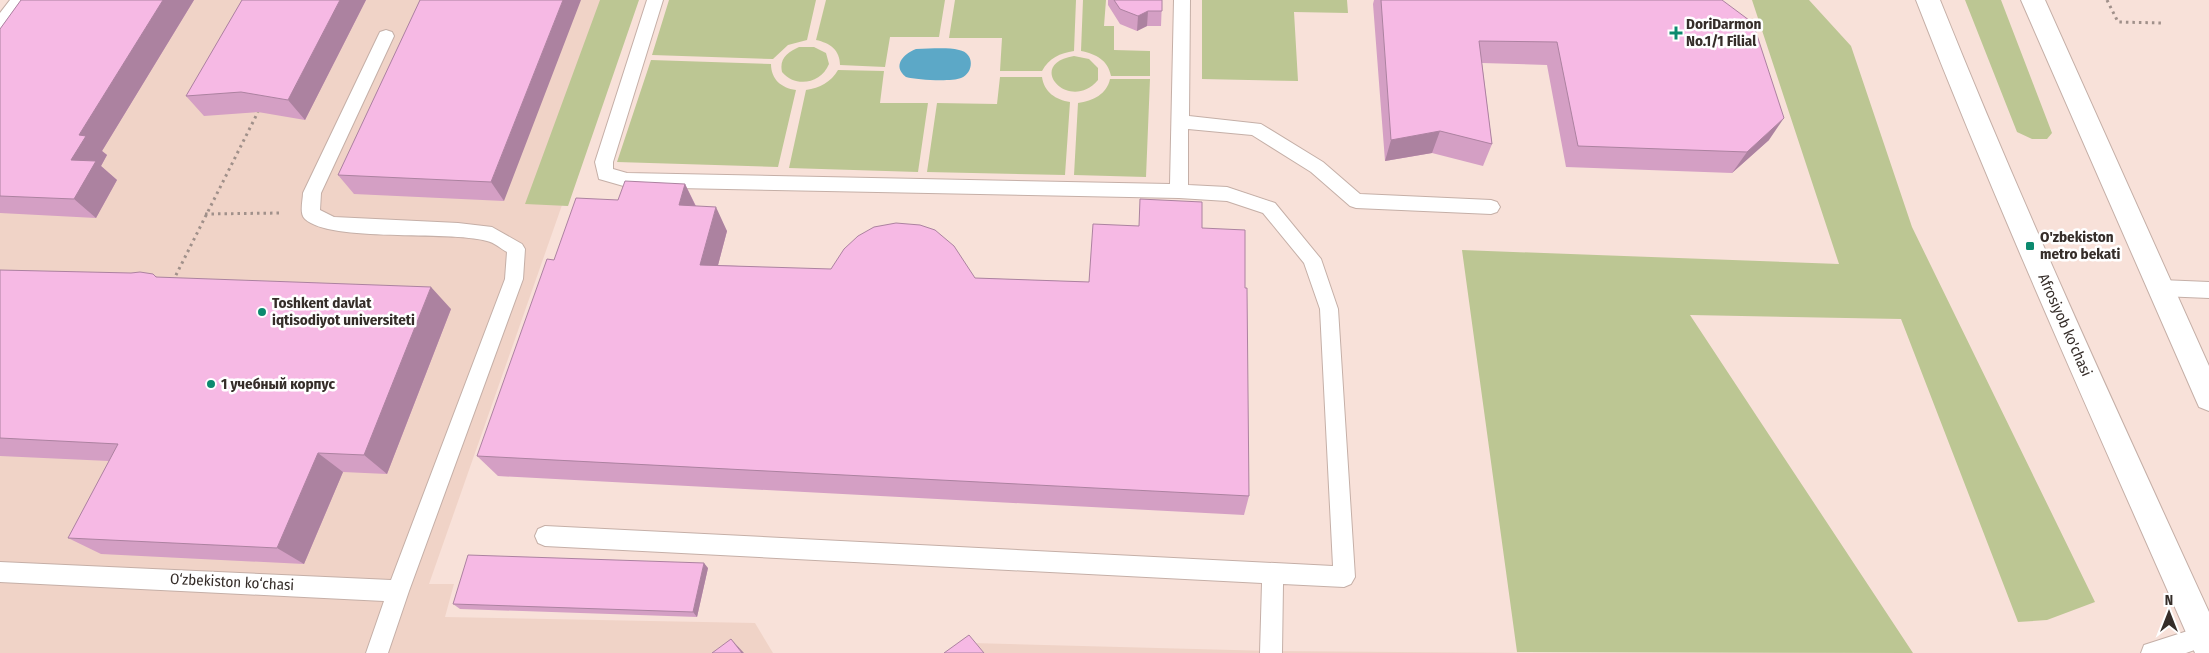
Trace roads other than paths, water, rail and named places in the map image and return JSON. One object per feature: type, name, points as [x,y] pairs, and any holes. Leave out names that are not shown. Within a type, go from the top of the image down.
[{"type":"main road","name":"Afrosiyob ko'chasi","points":[[1928,0],[2055,304],[2206,642]]},
{"type":"main road","points":[[2033,0],[2208,395]]},
{"type":"lane","points":[[0,25],[18,0]]},
{"type":"lane","points":[[545,536],[1344,577],[1329,309],[1312,259],[1269,208],[1227,194],[1179,191],[627,180],[605,174],[604,162],[655,0]]},
{"type":"lane","points":[[1179,191],[1182,0]]},
{"type":"lane","points":[[377,653],[398,590],[514,279],[516,249],[492,234],[458,230],[332,224],[312,214],[312,193],[386,36]]},
{"type":"lane","points":[[1180,122],[1255,129],[1317,167],[1356,200],[1491,208]]},
{"type":"lane","points":[[2161,288],[2209,290]]},
{"type":"lane","name":"O‘zbekiston ko‘chasi","points":[[0,572],[398,590]]},
{"type":"lane","points":[[1271,653],[1273,573]]},
{"type":"lane","points":[[2152,653],[2206,642]]},
{"type":"water","points":[[943,48],[959,50],[968,55],[971,63],[970,68],[961,78],[950,80],[906,77],[900,69],[901,61],[903,57],[916,49]]},
{"type":"place","name":"DoriDarmon No.1/1 Filial","points":[[1676,33]]},
{"type":"place","name":"O'zbekiston metro bekati","points":[[2030,246]]},
{"type":"place","name":"Toshkent davlat iqtisodiyot universiteti","points":[[262,312]]},
{"type":"place","name":"1 учебный корпус","points":[[211,384]]}]
